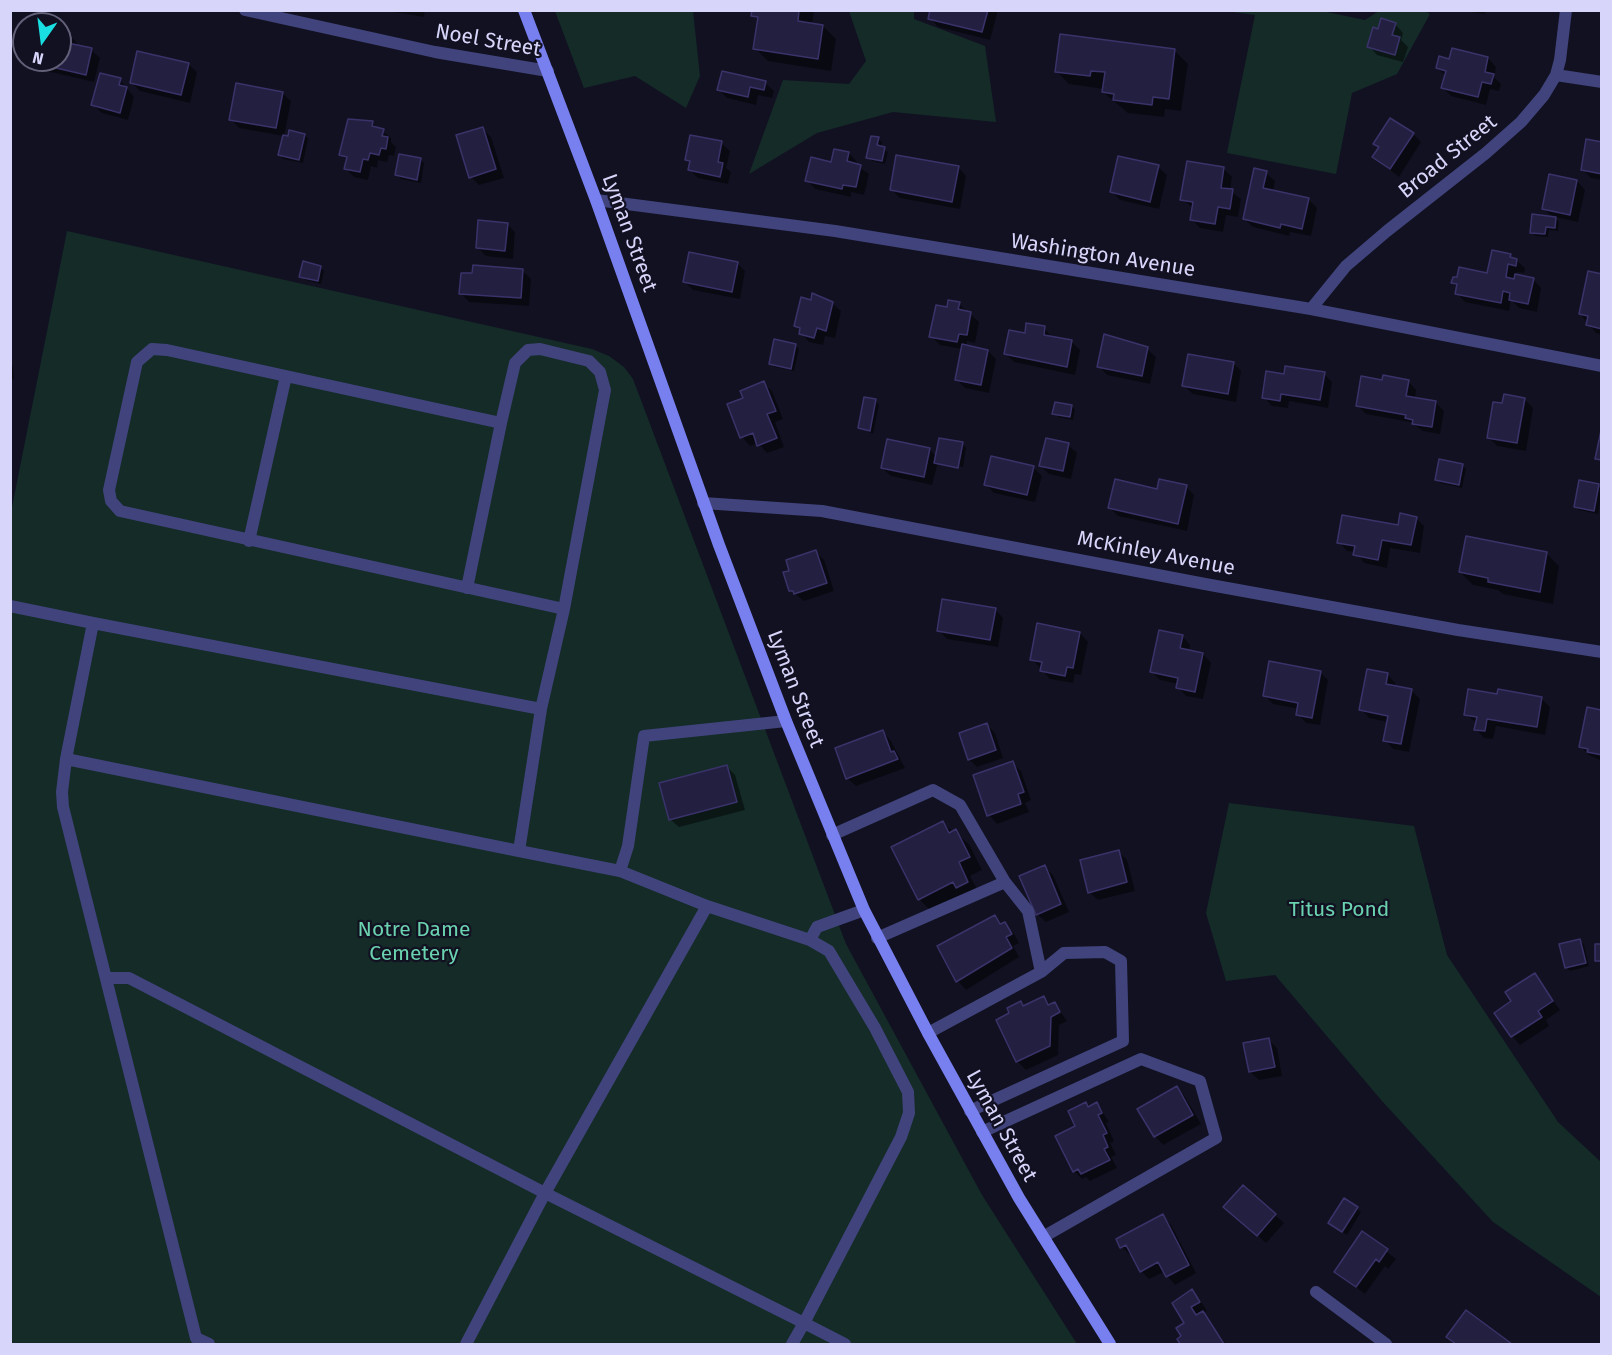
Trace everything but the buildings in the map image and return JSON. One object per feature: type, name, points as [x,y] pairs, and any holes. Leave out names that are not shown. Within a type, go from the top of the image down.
[{"type":"main road","name":"Lyman Street","points":[[524,10],[596,200],[703,503],[786,721],[864,910],[981,1132],[1110,1344]]},
{"type":"street","name":"Noel Street","points":[[245,10],[435,52],[548,71]]},
{"type":"street","name":"Broad Street","points":[[1311,309],[1346,266],[1521,122],[1544,95],[1556,75],[1566,10]]},
{"type":"street","points":[[1556,75],[1602,82]]},
{"type":"street","name":"Washington Avenue","points":[[596,200],[835,231],[1311,309],[1602,366]]},
{"type":"street","points":[[501,423],[159,349],[146,352],[135,368],[109,490],[111,501],[120,512],[128,514],[564,609]]},
{"type":"street","points":[[467,588],[515,363],[528,350],[540,349],[584,358],[593,363],[600,372],[604,386],[604,400],[564,609],[541,709],[519,851]]},
{"type":"street","points":[[249,541],[286,376]]},
{"type":"street","name":"McKinley Avenue","points":[[703,503],[822,511],[1446,628],[1602,652]]},
{"type":"street","points":[[10,606],[541,709]]},
{"type":"street","points":[[93,622],[66,759],[62,792],[63,807],[196,1338],[209,1344]]},
{"type":"street","points":[[620,871],[628,846],[644,736],[786,721]]},
{"type":"street","points":[[66,759],[620,871],[707,906],[810,940],[830,951],[875,1028],[908,1092],[909,1113],[901,1137],[792,1344]]},
{"type":"street","points":[[832,835],[933,790],[960,805],[1005,882],[1028,911],[1041,972]]},
{"type":"street","points":[[877,938],[1005,882]]},
{"type":"street","points":[[466,1344],[545,1193],[707,906]]},
{"type":"street","points":[[810,940],[817,927],[864,910]]},
{"type":"street","points":[[928,1034],[1041,972],[1064,953],[1105,952],[1121,961],[1123,1041],[970,1111]]},
{"type":"street","points":[[107,978],[129,978],[545,1193],[845,1344]]},
{"type":"street","points":[[981,1132],[1141,1059],[1200,1081],[1216,1138],[1043,1237]]},
{"type":"street","points":[[1316,1292],[1386,1344]]},
{"type":"green space","points":[[555,11],[693,11],[700,76],[686,108],[635,76],[584,88]]},
{"type":"green space","points":[[849,11],[914,11],[914,19],[985,46],[996,122],[893,112],[817,133],[749,174],[783,80],[849,84],[866,61]]},
{"type":"green space","points":[[1225,11],[1322,11],[1365,20],[1379,11],[1425,11],[1430,14],[1397,74],[1352,93],[1336,174],[1227,153],[1255,15]]},
{"type":"green space","name":"Notre Dame Cemetery","points":[[67,231],[592,349],[609,356],[624,367],[633,379],[846,944],[982,1195],[1077,1344],[11,1344],[11,512]]},
{"type":"green space","name":"Titus Pond","points":[[1229,803],[1414,826],[1447,955],[1558,1122],[1601,1162],[1601,1297],[1493,1222],[1382,1101],[1275,975],[1226,981],[1206,913]]}]
